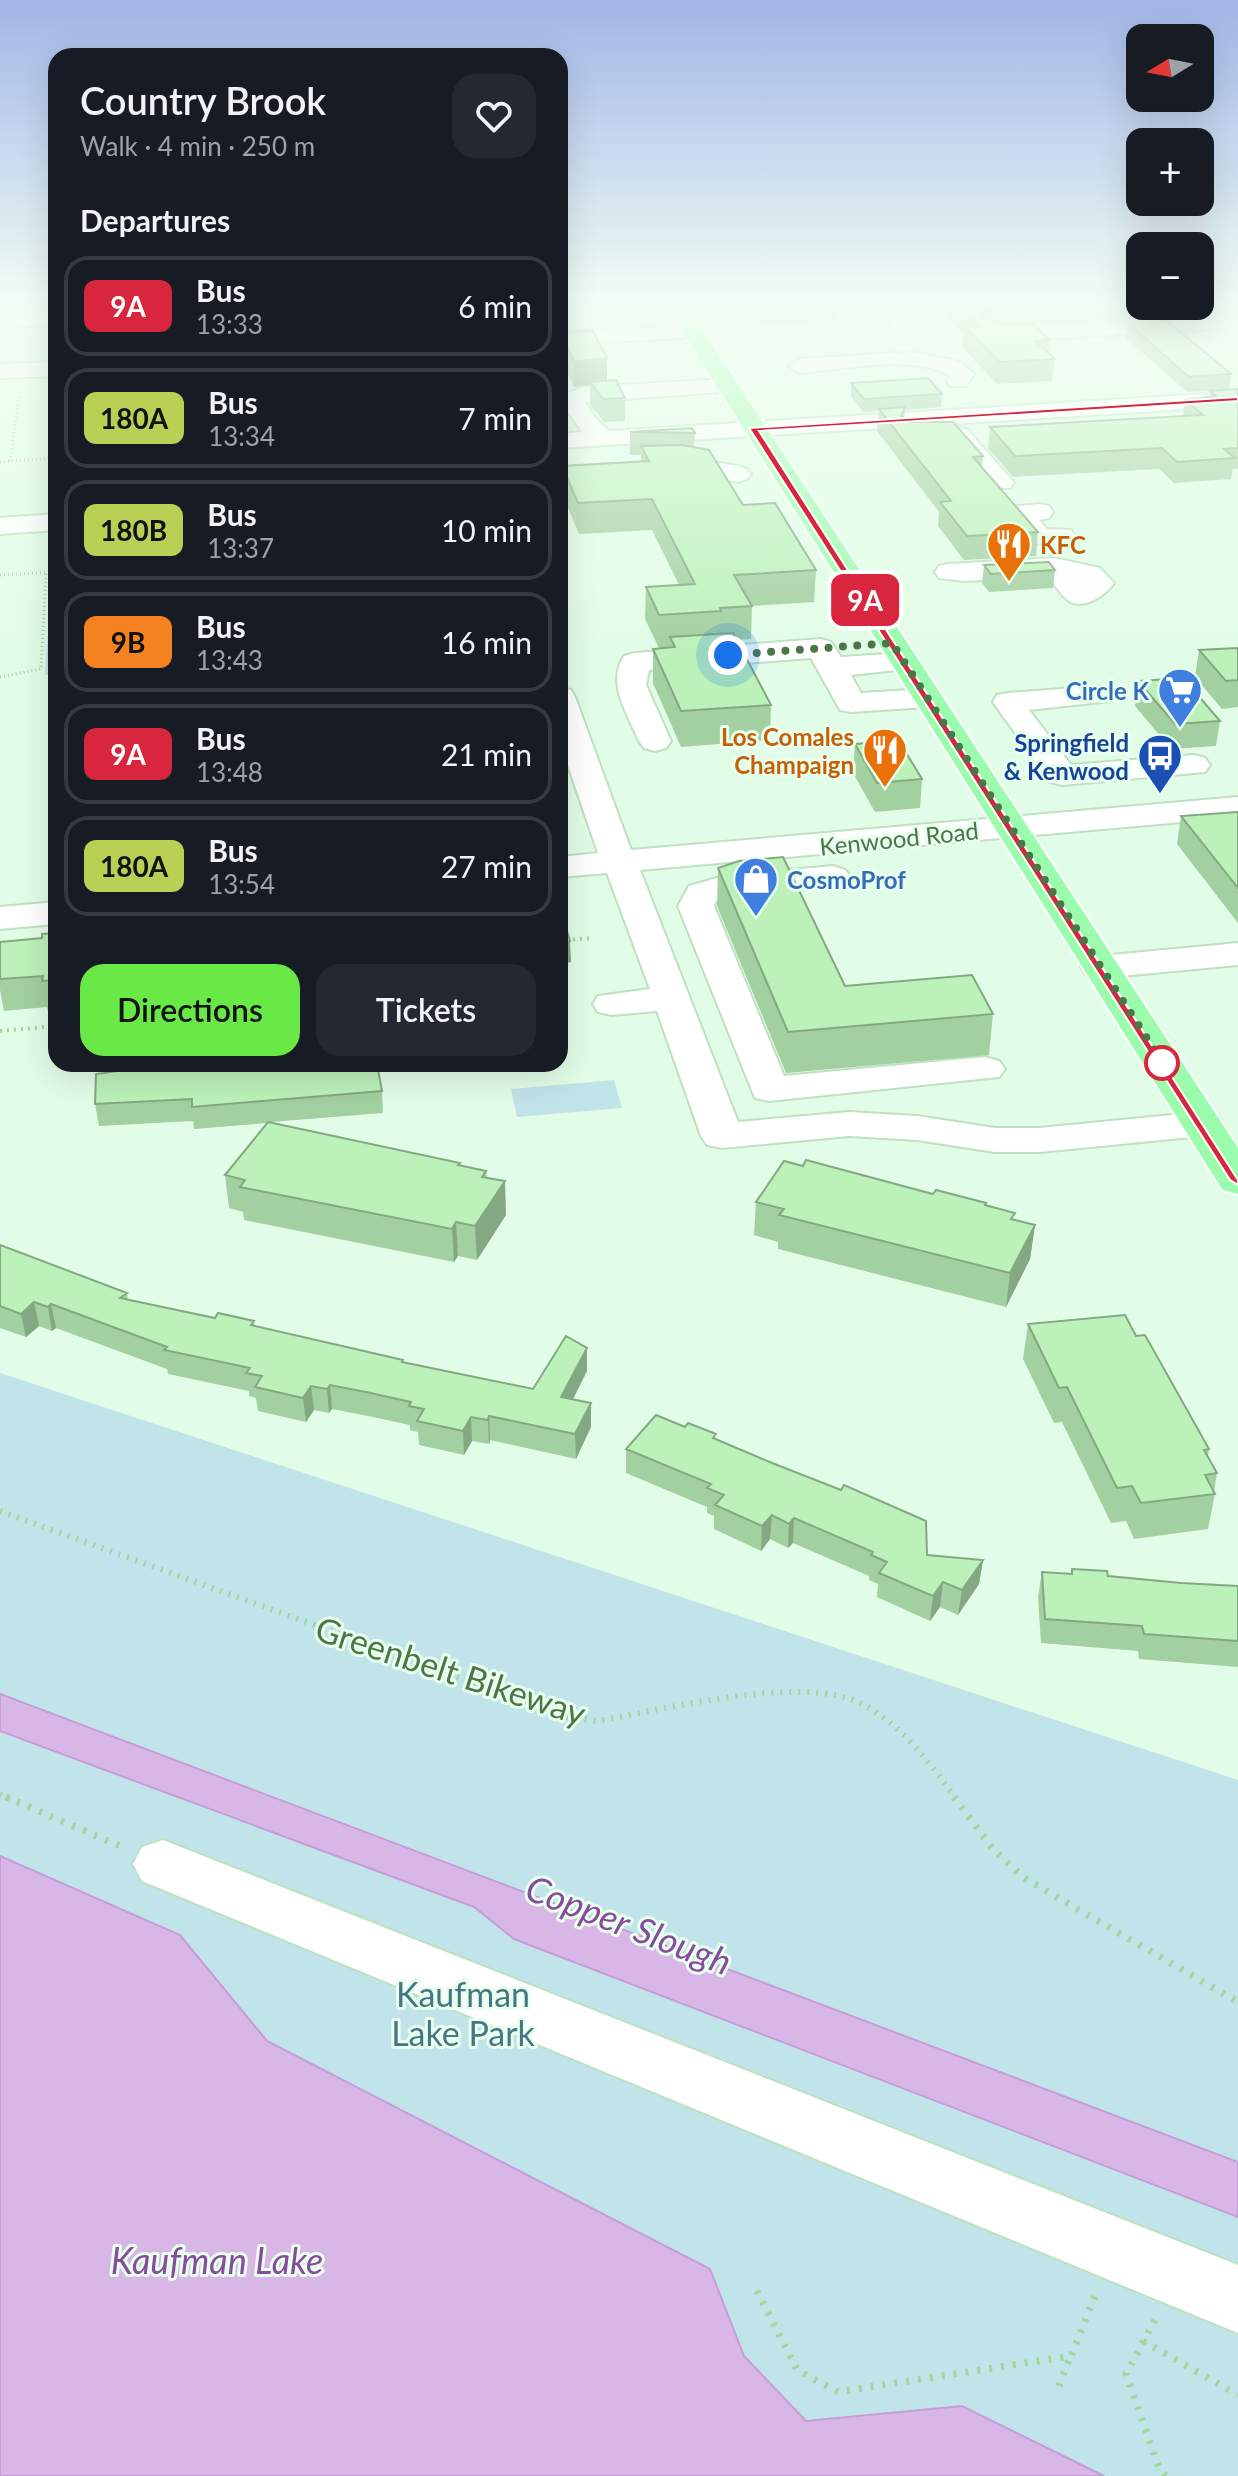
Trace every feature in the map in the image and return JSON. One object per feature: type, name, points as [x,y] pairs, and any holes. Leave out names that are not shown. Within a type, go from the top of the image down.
[{"type":"main road","points":[[747,418],[1238,1181]]},
{"type":"street","points":[[583,418],[590,447]]},
{"type":"street","points":[[568,454],[590,447],[754,428],[928,418]]},
{"type":"street","points":[[850,447],[856,441],[958,434],[1001,483]]},
{"type":"street","points":[[645,465],[682,464],[738,474]]},
{"type":"street","points":[[1040,512],[1018,513],[1040,537],[1062,536]]},
{"type":"street","points":[[0,526],[48,523]]},
{"type":"street","points":[[949,572],[964,575],[1054,566],[1079,595]]},
{"type":"street","points":[[655,741],[631,685],[635,662],[898,652]]},
{"type":"street","points":[[826,657],[851,703],[927,698]]},
{"type":"street","points":[[1099,695],[1008,702],[1062,775],[1194,765]]},
{"type":"street","points":[[568,720],[618,862],[630,883],[673,998],[714,1146],[849,1124],[917,1128],[995,1140],[1040,1140],[1202,1124]]},
{"type":"street","name":"Kenwood Road","points":[[568,866],[1238,807]]},
{"type":"street","points":[[833,877],[724,887],[702,894],[696,906],[769,1089],[985,1069]]},
{"type":"street","points":[[0,918],[48,914]]},
{"type":"street","points":[[1100,967],[1238,954]]},
{"type":"street","points":[[612,1004],[673,998]]},
{"type":"street","points":[[163,1864],[1238,2299]]},
{"type":"path","points":[[10,418],[10,461]]},
{"type":"path","points":[[0,462],[48,459]]},
{"type":"path","points":[[0,575],[46,573],[41,669],[0,677]]},
{"type":"path","points":[[568,941],[592,938]]},
{"type":"path","points":[[0,1031],[48,1027]]},
{"type":"path","name":"Greenbelt Bikeway","points":[[0,1511],[568,1717],[597,1721],[787,1690],[825,1692],[862,1704],[917,1746],[993,1849],[1024,1878],[1238,2002]]},
{"type":"path","points":[[0,1794],[163,1864]]},
{"type":"path","points":[[1059,2386],[1098,2290]]},
{"type":"path","points":[[757,2291],[797,2370],[838,2392],[1071,2356]]},
{"type":"path","points":[[1163,2305],[1126,2374],[1159,2468],[1166,2476]]},
{"type":"path","points":[[1143,2341],[1238,2395]]},
{"type":"green space","points":[[48,632],[48,675],[45,675]]},
{"type":"green space","points":[[614,1080],[622,1108],[517,1117],[511,1089]]},
{"type":"green space","name":"Kaufman Lake Park","points":[[0,1373],[1238,1780],[1238,2476],[0,2476]]},
{"type":"water","points":[[0,1694],[1238,2162],[1238,2217],[514,1939],[474,1907],[0,1731]]},
{"type":"water","name":"Kaufman Lake","points":[[0,1856],[180,1935],[267,2041],[710,2269],[744,2356],[806,2421],[962,2406],[1104,2476],[0,2476]]},
{"type":"building","points":[[886,418],[903,418],[907,422],[953,422],[983,456],[973,457],[1038,532],[967,536],[940,502],[951,501]]},
{"type":"building","points":[[1158,418],[1238,418],[1238,448],[1224,449],[1235,458],[1177,462],[1162,448],[1015,456],[990,427]]},
{"type":"building","points":[[692,428],[695,433],[630,432]]},
{"type":"building","points":[[682,445],[709,450],[743,505],[775,503],[816,570],[734,575],[752,606],[659,615],[646,587],[695,584],[652,499],[578,503],[568,480],[568,466],[649,461],[641,446]]},
{"type":"building","points":[[1049,562],[1055,570],[991,574],[984,565]]},
{"type":"building","points":[[733,633],[771,705],[681,711],[653,649],[675,647],[670,637]]},
{"type":"building","points":[[1238,648],[1238,680],[1226,681],[1199,650]]},
{"type":"building","points":[[1183,678],[1220,721],[1175,724],[1138,681]]},
{"type":"building","points":[[899,741],[922,779],[877,783],[855,744]]},
{"type":"building","points":[[1238,812],[1238,888],[1181,816]]},
{"type":"building","points":[[783,857],[845,986],[972,975],[993,1014],[788,1032],[718,868],[739,861]]},
{"type":"building","points":[[42,934],[48,934],[48,981],[42,981],[43,976],[0,979],[0,942],[42,938]]},
{"type":"building","points":[[378,1072],[382,1091],[192,1107],[192,1099],[95,1104],[96,1074]]},
{"type":"building","points":[[268,1122],[460,1163],[458,1165],[486,1171],[482,1177],[505,1181],[475,1226],[456,1222],[452,1229],[240,1187],[245,1180],[225,1175]]},
{"type":"building","points":[[806,1160],[933,1194],[936,1190],[986,1203],[1015,1213],[1011,1219],[1035,1225],[1010,1273],[779,1215],[784,1209],[756,1202],[784,1161],[803,1166]]},
{"type":"building","points":[[0,1245],[127,1293],[120,1298],[215,1318],[218,1313],[254,1321],[251,1325],[402,1362],[533,1389],[566,1336],[587,1348],[561,1397],[591,1403],[575,1434],[489,1416],[488,1420],[471,1417],[463,1431],[417,1421],[424,1409],[409,1406],[411,1402],[366,1392],[330,1385],[327,1389],[311,1386],[303,1398],[255,1387],[262,1376],[246,1373],[250,1368],[164,1350],[167,1347],[51,1304],[48,1307],[34,1302],[21,1314],[0,1306]]},
{"type":"building","points":[[1125,1315],[1136,1336],[1145,1335],[1209,1449],[1204,1450],[1217,1473],[1205,1475],[1215,1494],[1141,1503],[1132,1486],[1117,1488],[1067,1387],[1059,1388],[1028,1324]]},
{"type":"building","points":[[656,1415],[685,1427],[688,1423],[716,1434],[713,1438],[772,1463],[841,1490],[844,1485],[926,1521],[927,1555],[983,1560],[962,1590],[943,1582],[933,1596],[879,1573],[887,1562],[871,1555],[873,1552],[794,1518],[789,1524],[772,1515],[762,1526],[715,1505],[724,1495],[707,1488],[711,1484],[626,1449]]},
{"type":"building","points":[[1072,1569],[1107,1571],[1108,1576],[1238,1586],[1238,1641],[1144,1634],[1142,1626],[1045,1619],[1042,1572],[1072,1574]]},
{"type":"bus line","name":"9A","points":[[924,418],[754,428],[1238,1180]]},
{"type":"place","name":"KFC","points":[[1009,583]]},
{"type":"place","name":"Circle K","points":[[1180,729]]},
{"type":"place","name":"Los Comales Champaign","points":[[885,789]]},
{"type":"place","name":"Springfield & Kenwood","points":[[1160,795]]},
{"type":"place","name":"CosmoProf","points":[[756,918]]},
{"type":"route","points":[[728,655],[892,643],[1168,1071],[1162,1063]]},
{"type":"water label","name":"Copper Slough","points":[[629,1924]]}]
